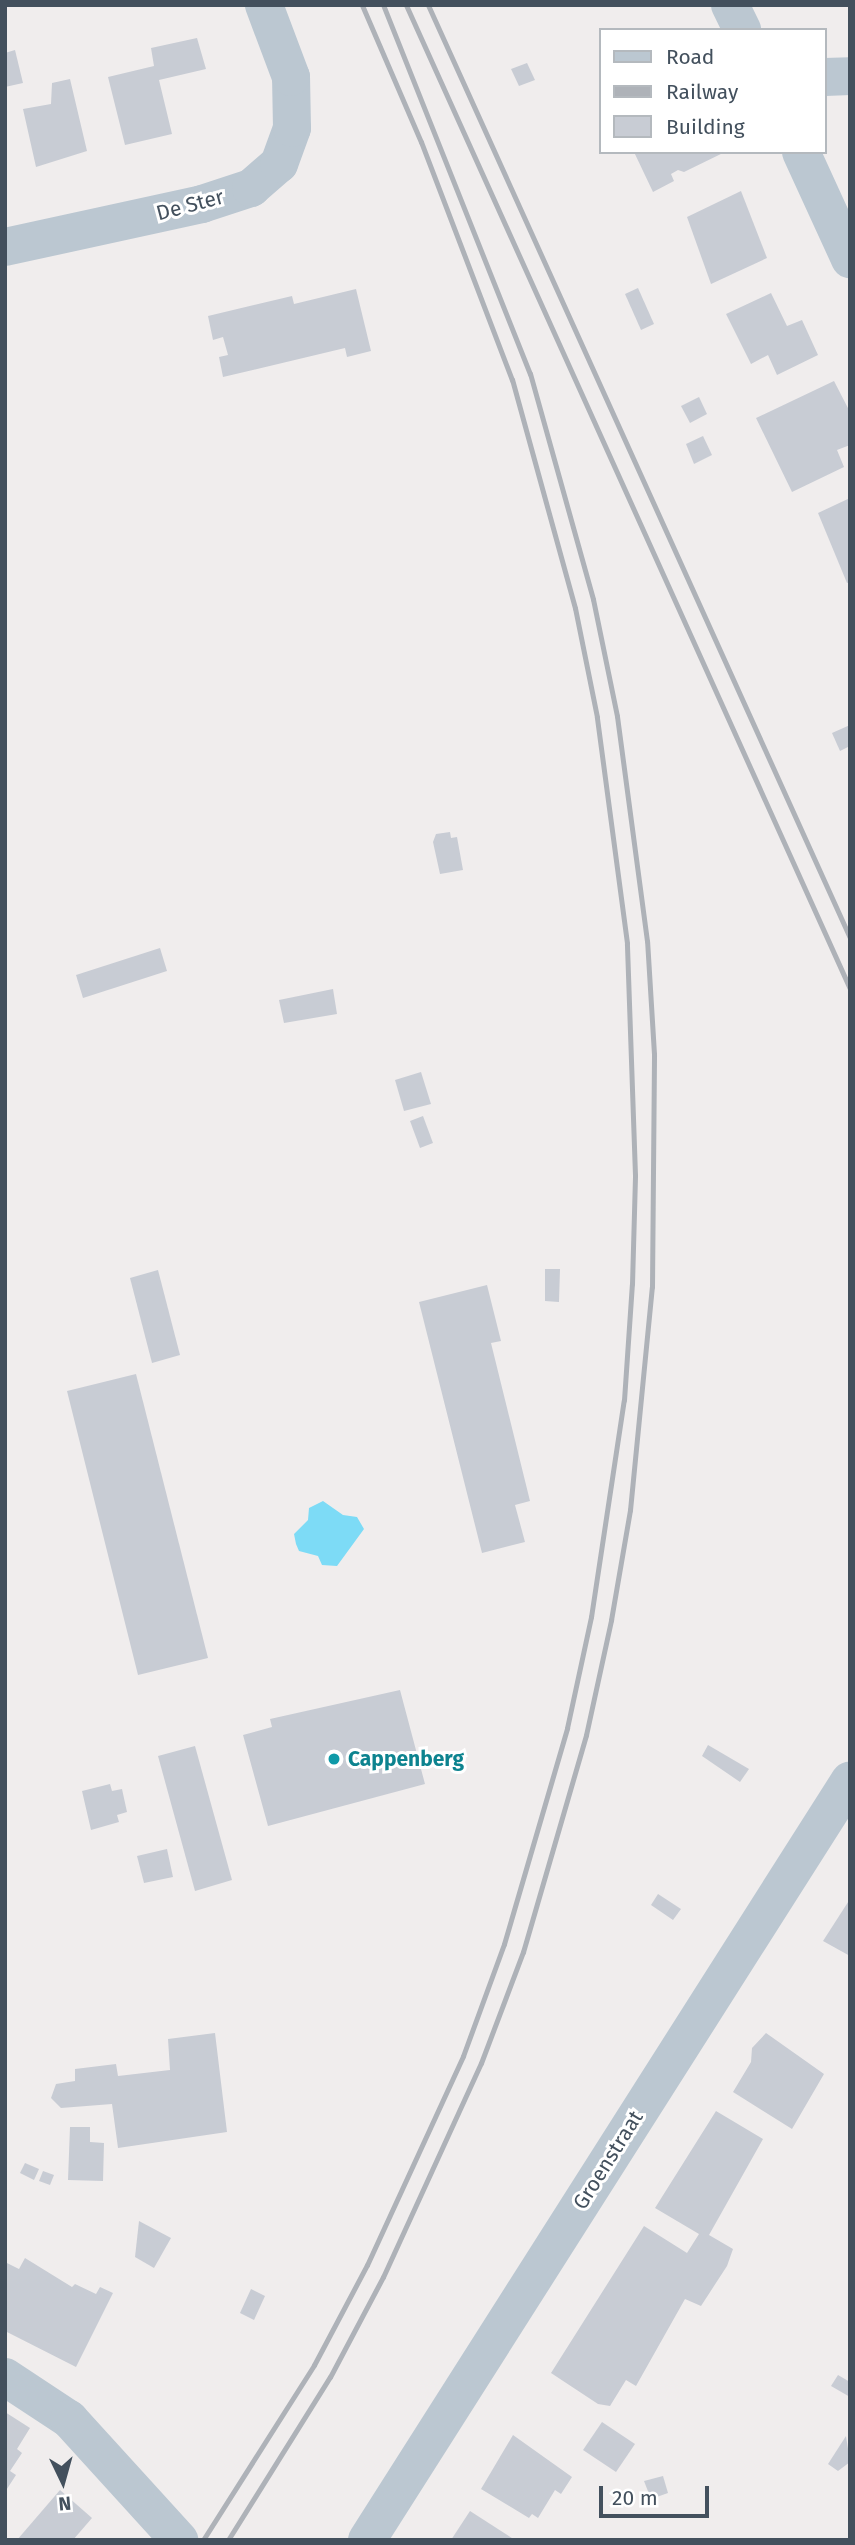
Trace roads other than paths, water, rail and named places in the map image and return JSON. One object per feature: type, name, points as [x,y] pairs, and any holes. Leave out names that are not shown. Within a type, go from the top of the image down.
[{"type":"street","name":"De Ster","points":[[5,247],[251,188],[279,164],[292,128],[290,77],[264,5]]},
{"type":"street","points":[[730,5],[741,28]]},
{"type":"street","points":[[827,77],[850,76]]},
{"type":"street","points":[[802,154],[850,259]]},
{"type":"street","name":"Groenstraat","points":[[367,2540],[850,1780]]},
{"type":"street","points":[[5,2377],[69,2419],[170,2527]]},
{"type":"water","points":[[323,1501],[343,1515],[357,1517],[364,1529],[337,1566],[322,1565],[318,1556],[299,1551],[296,1544],[294,1534],[308,1520],[309,1508]]},
{"type":"railway","points":[[203,2540],[314,2365],[367,2265],[463,2056],[504,1944],[567,1728],[591,1617],[624,1400],[632,1284],[635,1175],[627,943],[597,717],[575,608],[512,380],[421,142],[362,5]]},
{"type":"railway","points":[[228,2540],[330,2377],[383,2277],[481,2063],[523,1952],[586,1735],[611,1620],[630,1510],[652,1287],[654,1054],[647,941],[617,716],[593,599],[530,374],[383,5]]},
{"type":"railway","points":[[406,5],[850,989]]},
{"type":"railway","points":[[428,5],[850,938]]},
{"type":"place","name":"Cappenberg","points":[[334,1759]]}]
